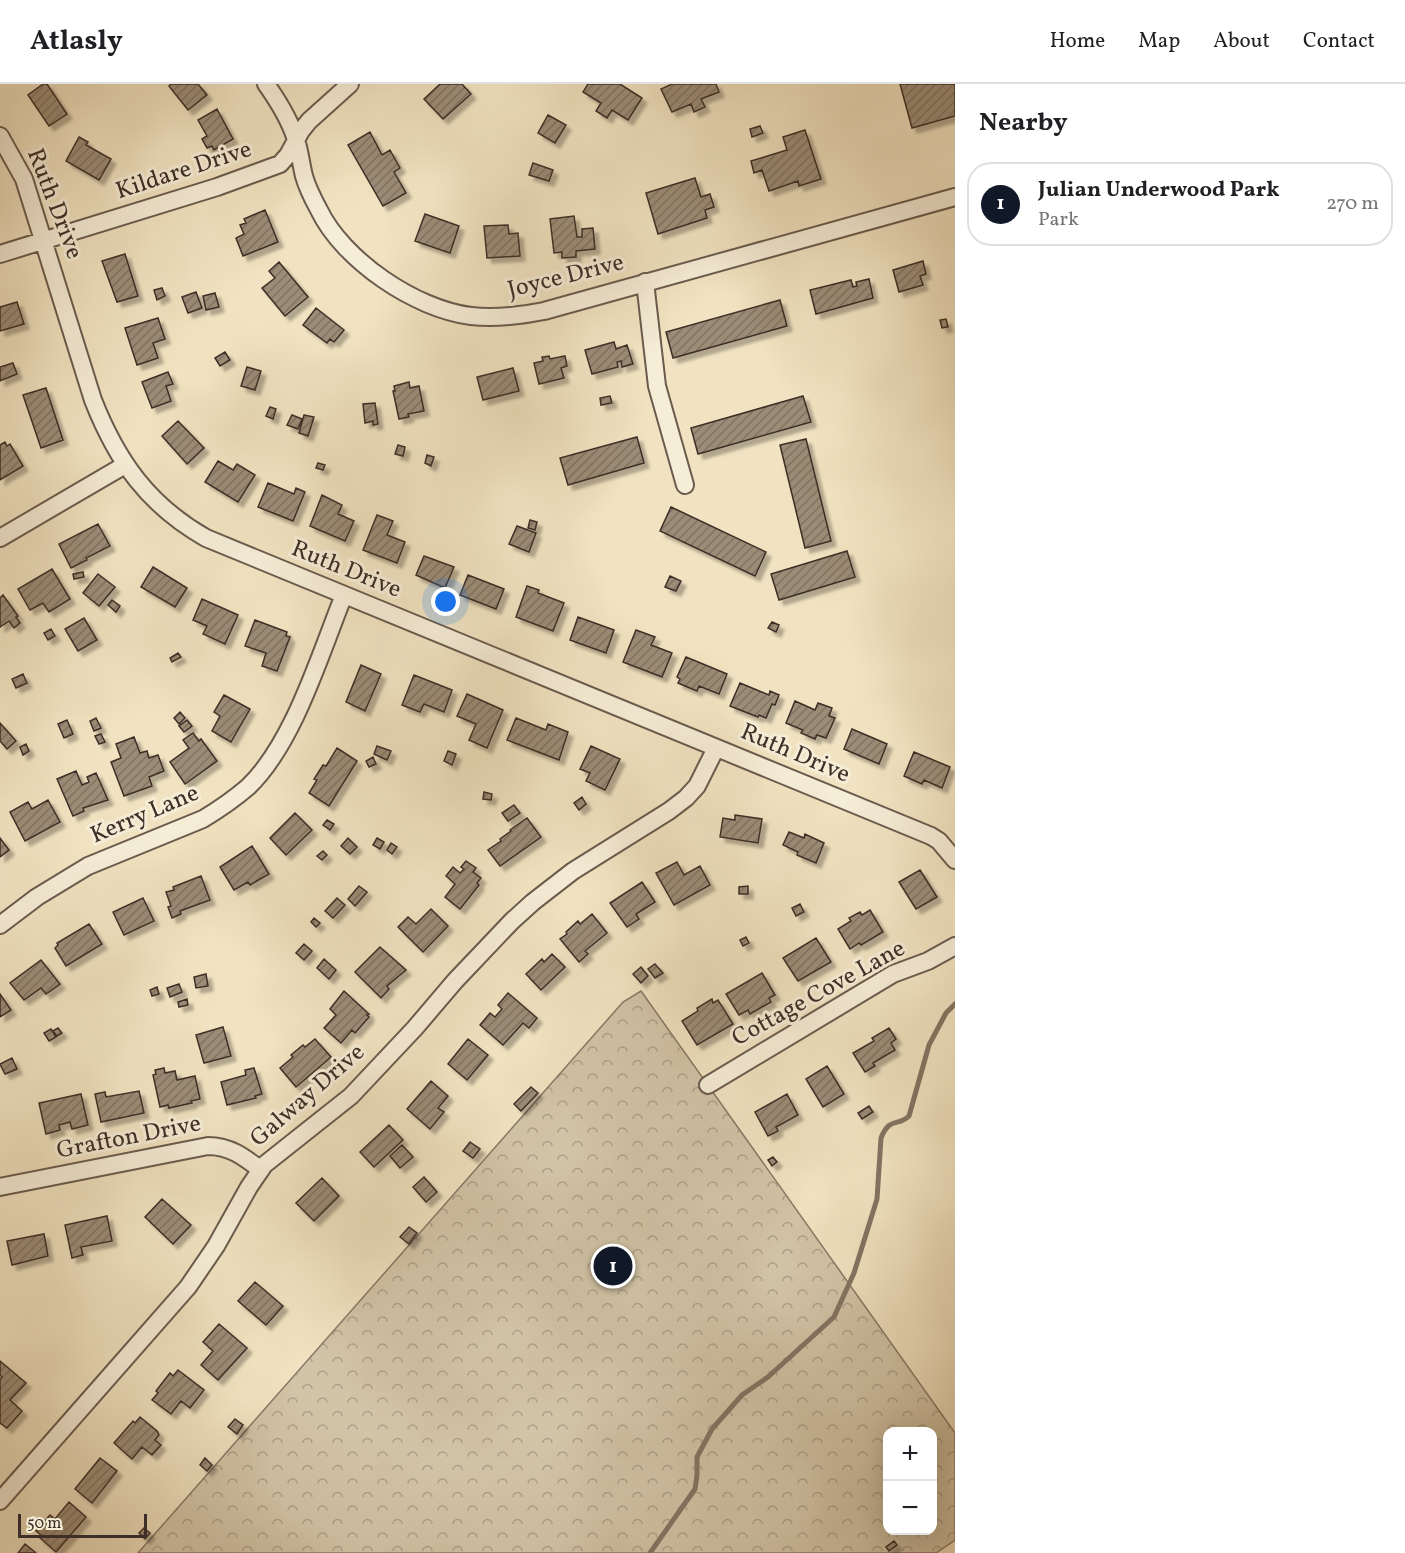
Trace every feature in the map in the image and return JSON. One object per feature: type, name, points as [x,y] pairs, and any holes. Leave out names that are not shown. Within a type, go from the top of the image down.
[{"type":"street","name":"Joyce Drive","points":[[266,84],[284,112],[296,140],[304,178],[319,211],[338,240],[360,262],[381,278],[424,301],[448,311],[469,316],[497,318],[544,311],[955,197]]},
{"type":"street","name":"Kildare Drive","points":[[0,254],[280,164],[288,155],[301,131],[319,111],[350,84]]},
{"type":"street","name":"Ruth Drive","points":[[0,136],[24,179],[93,400],[106,432],[125,465],[148,494],[198,534],[931,836],[939,841],[955,860]]},
{"type":"street","points":[[645,282],[657,386],[685,485]]},
{"type":"street","points":[[0,538],[125,465]]},
{"type":"street","name":"Kerry Lane","points":[[0,925],[37,897],[88,866],[203,819],[220,809],[248,786],[283,741],[344,595]]},
{"type":"street","name":"Galway Drive","points":[[0,1501],[188,1287],[216,1246],[264,1165],[336,1109],[357,1089],[415,1028],[455,981],[533,902],[573,871],[686,798],[697,786],[716,747]]},
{"type":"street","name":"Cottage Cove Lane","points":[[708,1085],[893,974],[955,946]]},
{"type":"street","name":"Grafton Drive","points":[[0,1187],[208,1146],[226,1148],[238,1153],[261,1170]]},
{"type":"green space","points":[[641,991],[955,1433],[955,1540],[936,1553],[138,1553],[623,1002]]},
{"type":"building","points":[[43,84],[47,84],[67,114],[49,126],[28,95]]},
{"type":"building","points":[[171,84],[198,84],[207,95],[188,110],[169,86]]},
{"type":"building","points":[[440,84],[462,84],[471,94],[443,119],[424,99]]},
{"type":"building","points":[[588,84],[620,84],[642,98],[628,120],[612,110],[607,118],[596,111],[601,103],[583,92]]},
{"type":"building","points":[[672,84],[716,84],[719,92],[701,99],[705,107],[694,112],[691,104],[672,112],[661,89]]},
{"type":"building","points":[[900,84],[955,84],[955,116],[912,128]]},
{"type":"building","points":[[217,109],[233,139],[214,150],[212,146],[207,148],[202,139],[207,136],[198,120]]},
{"type":"building","points":[[548,115],[566,125],[555,143],[538,133]]},
{"type":"building","points":[[760,126],[763,133],[752,137],[750,129]]},
{"type":"building","points":[[805,130],[821,179],[799,186],[798,181],[769,191],[762,170],[754,173],[751,161],[787,150],[783,137]]},
{"type":"building","points":[[370,132],[382,155],[390,150],[400,168],[394,172],[406,193],[383,206],[348,145]]},
{"type":"building","points":[[79,137],[88,142],[86,145],[111,159],[99,180],[66,161]]},
{"type":"building","points":[[533,163],[553,170],[549,181],[529,175]]},
{"type":"building","points":[[695,178],[701,197],[710,194],[714,207],[705,210],[707,218],[658,234],[646,193]]},
{"type":"building","points":[[265,210],[278,242],[243,256],[236,238],[244,234],[240,225],[246,223],[244,219]]},
{"type":"building","points":[[425,214],[459,226],[450,253],[415,241]]},
{"type":"building","points":[[574,216],[577,237],[582,237],[582,229],[593,228],[595,249],[576,251],[576,257],[562,258],[562,252],[554,253],[550,219]]},
{"type":"building","points":[[508,225],[509,234],[518,233],[520,256],[487,258],[484,226]]},
{"type":"building","points":[[125,254],[138,296],[117,302],[102,261]]},
{"type":"building","points":[[923,261],[926,274],[920,276],[923,285],[899,292],[893,270]]},
{"type":"building","points":[[279,262],[308,297],[285,316],[262,288],[275,278],[269,271]]},
{"type":"building","points":[[869,279],[873,298],[816,314],[810,290],[851,280],[853,287],[857,286],[856,282]]},
{"type":"building","points":[[162,288],[165,296],[157,300],[154,290]]},
{"type":"building","points":[[196,292],[202,308],[188,313],[182,297]]},
{"type":"building","points":[[215,293],[219,307],[206,310],[203,296]]},
{"type":"building","points":[[780,300],[787,326],[673,358],[666,332]]},
{"type":"building","points":[[17,302],[24,324],[0,331],[0,307]]},
{"type":"building","points":[[316,308],[344,330],[334,342],[330,339],[327,343],[303,325]]},
{"type":"building","points":[[158,318],[165,339],[153,343],[158,358],[137,365],[125,328]]},
{"type":"building","points":[[946,319],[948,327],[942,328],[940,320]]},
{"type":"building","points":[[614,342],[616,349],[627,345],[633,364],[622,367],[621,361],[617,362],[618,367],[592,374],[585,350]]},
{"type":"building","points":[[225,352],[230,360],[220,366],[215,358]]},
{"type":"building","points":[[549,356],[550,359],[565,356],[567,366],[561,368],[564,378],[539,384],[534,363],[543,361],[542,357]]},
{"type":"building","points":[[13,363],[17,374],[0,381],[0,367]]},
{"type":"building","points":[[247,367],[261,371],[255,390],[241,386]]},
{"type":"building","points":[[513,368],[519,391],[483,400],[477,377]]},
{"type":"building","points":[[168,372],[173,384],[166,386],[171,401],[152,408],[142,382]]},
{"type":"building","points":[[409,382],[410,388],[419,386],[424,411],[408,414],[409,417],[399,419],[394,386]]},
{"type":"building","points":[[46,388],[63,440],[41,448],[23,395]]},
{"type":"building","points":[[610,396],[612,403],[601,405],[600,398]]},
{"type":"building","points":[[803,396],[811,422],[698,454],[691,428]]},
{"type":"building","points":[[375,403],[378,424],[373,425],[373,421],[365,423],[363,404]]},
{"type":"building","points":[[270,407],[276,409],[273,419],[266,416]]},
{"type":"building","points":[[292,415],[302,419],[298,429],[287,425]]},
{"type":"building","points":[[304,415],[314,417],[308,436],[299,433]]},
{"type":"building","points":[[178,421],[204,448],[187,464],[162,436]]},
{"type":"building","points":[[637,437],[644,463],[568,485],[560,458]]},
{"type":"building","points":[[806,439],[831,541],[805,548],[780,445]]},
{"type":"building","points":[[5,442],[7,446],[10,444],[23,466],[0,480],[0,445]]},
{"type":"building","points":[[398,445],[405,447],[403,456],[395,454]]},
{"type":"building","points":[[427,455],[434,457],[431,466],[425,463]]},
{"type":"building","points":[[218,461],[233,470],[237,464],[255,475],[238,502],[205,482]]},
{"type":"building","points":[[318,463],[325,465],[323,470],[316,468]]},
{"type":"building","points":[[268,483],[294,494],[296,488],[305,492],[293,521],[258,507]]},
{"type":"building","points":[[322,495],[342,505],[338,514],[354,521],[345,541],[310,526]]},
{"type":"building","points":[[671,507],[766,552],[755,576],[660,531]]},
{"type":"building","points":[[377,515],[393,521],[387,535],[405,542],[397,563],[363,550]]},
{"type":"building","points":[[530,520],[537,522],[535,530],[528,528]]},
{"type":"building","points":[[98,524],[110,546],[71,568],[59,544]]},
{"type":"building","points":[[517,526],[536,533],[529,552],[509,544]]},
{"type":"building","points":[[847,551],[855,577],[779,600],[771,574]]},
{"type":"building","points":[[424,556],[454,567],[445,588],[416,575]]},
{"type":"building","points":[[153,567],[187,588],[175,607],[141,587]]},
{"type":"building","points":[[52,569],[70,599],[49,612],[43,603],[30,610],[18,589]]},
{"type":"building","points":[[83,572],[84,577],[74,579],[73,574]]},
{"type":"building","points":[[98,574],[115,587],[99,606],[83,593]]},
{"type":"building","points":[[468,575],[504,589],[496,609],[460,595]]},
{"type":"building","points":[[670,576],[681,581],[676,591],[665,587]]},
{"type":"building","points":[[527,586],[564,603],[553,631],[516,617]]},
{"type":"building","points":[[3,595],[18,616],[16,617],[20,623],[14,628],[9,621],[0,627],[0,598]]},
{"type":"building","points":[[202,599],[238,615],[225,644],[203,634],[207,626],[193,620]]},
{"type":"building","points":[[112,600],[120,606],[116,612],[108,605]]},
{"type":"building","points":[[578,617],[614,630],[606,653],[570,640]]},
{"type":"building","points":[[84,618],[97,640],[78,651],[65,629]]},
{"type":"building","points":[[255,620],[287,632],[286,636],[290,637],[277,671],[262,666],[266,653],[245,646]]},
{"type":"building","points":[[772,622],[779,625],[776,632],[768,628]]},
{"type":"building","points":[[51,629],[55,636],[48,640],[44,633]]},
{"type":"building","points":[[636,630],[655,637],[651,645],[672,653],[662,677],[623,662]]},
{"type":"building","points":[[178,653],[181,657],[172,662],[170,658]]},
{"type":"building","points":[[686,657],[727,674],[719,694],[699,686],[697,691],[678,683],[680,679],[677,677]]},
{"type":"building","points":[[361,665],[381,674],[365,711],[346,702]]},
{"type":"building","points":[[23,674],[27,683],[16,688],[12,679]]},
{"type":"building","points":[[414,675],[452,690],[444,712],[424,704],[420,712],[402,705]]},
{"type":"building","points":[[740,683],[769,695],[770,691],[779,695],[766,718],[730,706]]},
{"type":"building","points":[[467,694],[503,710],[487,748],[469,740],[476,724],[457,716]]},
{"type":"building","points":[[224,695],[250,709],[231,742],[212,731],[220,716],[214,712]]},
{"type":"building","points":[[795,701],[815,710],[818,703],[832,708],[829,716],[835,718],[826,738],[817,735],[815,739],[801,733],[803,730],[786,723]]},
{"type":"building","points":[[180,712],[185,718],[179,724],[174,718]]},
{"type":"building","points":[[96,718],[101,728],[94,731],[90,721]]},
{"type":"building","points":[[516,718],[546,730],[548,724],[568,732],[559,760],[507,740]]},
{"type":"building","points":[[67,720],[73,734],[64,738],[58,724]]},
{"type":"building","points":[[187,720],[192,726],[184,732],[179,726]]},
{"type":"building","points":[[0,723],[16,741],[7,749],[0,741]]},
{"type":"building","points":[[852,729],[887,744],[879,764],[844,749]]},
{"type":"building","points":[[193,733],[199,741],[201,739],[217,761],[185,784],[170,762],[189,748],[183,740]]},
{"type":"building","points":[[101,734],[105,742],[99,744],[95,736]]},
{"type":"building","points":[[134,737],[140,753],[147,751],[149,758],[158,755],[164,771],[149,777],[152,786],[124,796],[111,762],[121,758],[116,744]]},
{"type":"building","points":[[26,744],[29,751],[23,755],[20,747]]},
{"type":"building","points":[[377,746],[391,751],[387,760],[374,754]]},
{"type":"building","points":[[591,746],[620,759],[605,790],[586,781],[590,773],[580,769]]},
{"type":"building","points":[[337,748],[357,761],[329,806],[309,793],[317,780],[314,779],[323,765],[326,766]]},
{"type":"building","points":[[448,751],[456,754],[452,765],[444,761]]},
{"type":"building","points":[[914,752],[950,767],[942,788],[924,780],[922,784],[904,776]]},
{"type":"building","points":[[373,757],[376,764],[369,767],[366,761]]},
{"type":"building","points":[[76,771],[82,785],[89,782],[87,777],[96,773],[108,800],[83,808],[84,811],[73,816],[57,779]]},
{"type":"building","points":[[484,792],[492,794],[491,800],[483,799]]},
{"type":"building","points":[[582,797],[586,804],[579,810],[574,803]]},
{"type":"building","points":[[48,800],[60,822],[25,841],[10,812],[28,802],[32,809]]},
{"type":"building","points":[[514,805],[520,813],[508,821],[502,813]]},
{"type":"building","points":[[295,813],[312,830],[286,855],[270,838]]},
{"type":"building","points":[[735,815],[762,819],[758,843],[720,837],[723,818],[735,820]]},
{"type":"building","points":[[527,818],[541,837],[500,866],[488,850]]},
{"type":"building","points":[[327,820],[334,824],[330,830],[323,825]]},
{"type":"building","points":[[789,832],[804,838],[805,834],[824,843],[816,863],[797,855],[798,852],[783,845]]},
{"type":"building","points":[[0,838],[9,850],[0,857]]},
{"type":"building","points":[[348,838],[357,847],[350,854],[341,846]]},
{"type":"building","points":[[377,838],[384,842],[380,849],[373,845]]},
{"type":"building","points":[[391,843],[397,847],[392,854],[387,850]]},
{"type":"building","points":[[252,846],[269,874],[250,885],[248,882],[234,890],[220,867]]},
{"type":"building","points":[[323,851],[327,855],[322,860],[317,856]]},
{"type":"building","points":[[466,861],[476,868],[473,872],[481,878],[477,883],[479,885],[460,909],[445,897],[455,884],[446,876],[453,867],[460,873]]},
{"type":"building","points":[[677,862],[684,875],[700,866],[710,885],[674,905],[656,873]]},
{"type":"building","points":[[920,870],[937,897],[916,909],[899,882]]},
{"type":"building","points":[[201,876],[210,900],[180,911],[181,914],[172,918],[166,892]]},
{"type":"building","points":[[642,882],[655,902],[636,914],[639,919],[627,927],[610,903]]},
{"type":"building","points":[[359,886],[367,892],[355,906],[348,899]]},
{"type":"building","points":[[748,886],[748,894],[739,894],[739,887]]},
{"type":"building","points":[[143,898],[154,921],[124,935],[113,912]]},
{"type":"building","points":[[337,898],[345,905],[333,918],[325,911]]},
{"type":"building","points":[[800,904],[804,912],[796,916],[792,908]]},
{"type":"building","points":[[431,909],[448,926],[423,952],[398,927],[408,917],[416,924]]},
{"type":"building","points":[[870,910],[883,932],[850,949],[838,929],[851,921],[849,918],[860,912],[862,915]]},
{"type":"building","points":[[592,914],[607,933],[585,951],[588,954],[579,962],[560,939],[578,921],[580,924]]},
{"type":"building","points":[[314,918],[320,923],[316,927],[311,922]]},
{"type":"building","points":[[89,924],[102,944],[66,966],[55,948],[57,943]]},
{"type":"building","points":[[746,937],[749,943],[743,946],[740,940]]},
{"type":"building","points":[[816,938],[831,962],[798,981],[783,958]]},
{"type":"building","points":[[304,944],[312,951],[304,960],[296,953]]},
{"type":"building","points":[[380,947],[406,970],[387,986],[389,989],[381,998],[355,972]]},
{"type":"building","points":[[552,954],[565,967],[541,990],[526,974],[542,959],[544,962]]},
{"type":"building","points":[[324,959],[336,970],[329,979],[317,968]]},
{"type":"building","points":[[41,960],[60,984],[46,994],[41,988],[24,1000],[10,983]]},
{"type":"building","points":[[655,964],[663,973],[655,978],[648,969]]},
{"type":"building","points":[[641,967],[648,976],[641,983],[633,974]]},
{"type":"building","points":[[762,973],[775,995],[769,998],[771,1002],[750,1014],[748,1010],[739,1015],[726,994]]},
{"type":"building","points":[[206,974],[208,986],[196,988],[194,977]]},
{"type":"building","points":[[179,984],[182,992],[170,997],[167,988]]},
{"type":"building","points":[[157,987],[159,994],[152,996],[150,990]]},
{"type":"building","points":[[344,991],[369,1014],[367,1015],[369,1017],[355,1033],[352,1030],[341,1043],[324,1028],[336,1015],[330,1009]]},
{"type":"building","points":[[508,993],[537,1018],[529,1028],[523,1023],[503,1045],[480,1025],[490,1013],[495,1017],[502,1009],[498,1005]]},
{"type":"building","points":[[0,994],[11,1010],[0,1017]]},
{"type":"building","points":[[187,999],[188,1005],[179,1007],[178,1002]]},
{"type":"building","points":[[712,999],[713,1003],[718,1000],[733,1024],[697,1045],[682,1021]]},
{"type":"building","points":[[223,1027],[231,1056],[204,1063],[196,1035]]},
{"type":"building","points":[[58,1028],[62,1033],[57,1036],[53,1031]]},
{"type":"building","points":[[889,1028],[896,1039],[891,1043],[895,1050],[873,1063],[875,1066],[865,1072],[853,1053],[874,1041],[872,1038]]},
{"type":"building","points":[[51,1029],[56,1037],[49,1041],[44,1033]]},
{"type":"building","points":[[315,1039],[331,1057],[296,1087],[280,1068],[303,1045],[305,1047]]},
{"type":"building","points":[[468,1039],[488,1055],[467,1080],[448,1064]]},
{"type":"building","points":[[12,1058],[17,1069],[5,1074],[0,1064]]},
{"type":"building","points":[[827,1066],[844,1094],[823,1107],[806,1079]]},
{"type":"building","points":[[164,1068],[165,1073],[175,1071],[177,1080],[195,1076],[200,1099],[169,1108],[168,1105],[160,1107],[153,1075],[156,1074],[155,1070]]},
{"type":"building","points":[[254,1068],[262,1094],[255,1096],[256,1098],[227,1105],[221,1082],[246,1075],[245,1070]]},
{"type":"building","points":[[431,1081],[448,1096],[438,1108],[444,1112],[430,1129],[407,1109]]},
{"type":"building","points":[[531,1087],[538,1093],[521,1111],[514,1104]]},
{"type":"building","points":[[139,1091],[144,1113],[101,1122],[95,1094],[105,1092],[106,1097]]},
{"type":"building","points":[[81,1094],[88,1125],[72,1129],[70,1122],[59,1125],[60,1130],[46,1134],[39,1103]]},
{"type":"building","points":[[787,1094],[798,1115],[776,1127],[778,1131],[768,1136],[755,1112]]},
{"type":"building","points":[[869,1106],[873,1112],[862,1119],[858,1113]]},
{"type":"building","points":[[389,1125],[403,1140],[374,1167],[360,1152]]},
{"type":"building","points":[[470,1142],[480,1149],[473,1158],[463,1151]]},
{"type":"building","points":[[402,1145],[413,1157],[400,1168],[390,1156]]},
{"type":"building","points":[[773,1157],[777,1162],[772,1166],[768,1160]]},
{"type":"building","points":[[424,1177],[437,1192],[426,1202],[413,1187]]},
{"type":"building","points":[[322,1178],[339,1196],[314,1221],[296,1203]]},
{"type":"building","points":[[162,1199],[191,1225],[173,1244],[145,1217]]},
{"type":"building","points":[[107,1216],[112,1241],[81,1247],[83,1255],[72,1258],[65,1225]]},
{"type":"building","points":[[409,1227],[417,1233],[409,1244],[400,1237]]},
{"type":"building","points":[[44,1234],[48,1256],[12,1265],[7,1241]]},
{"type":"building","points":[[255,1282],[283,1306],[266,1325],[238,1301]]},
{"type":"building","points":[[219,1324],[247,1348],[218,1380],[201,1365],[213,1351],[203,1342]]},
{"type":"building","points":[[0,1361],[26,1383],[10,1400],[22,1411],[7,1428],[0,1423],[0,1379],[2,1377]]},
{"type":"building","points":[[178,1370],[204,1390],[190,1408],[181,1401],[171,1414],[152,1400],[170,1373],[173,1376]]},
{"type":"building","points":[[140,1417],[157,1431],[159,1435],[155,1440],[161,1445],[152,1455],[142,1447],[132,1459],[114,1443],[133,1421],[135,1423]]},
{"type":"building","points":[[235,1419],[243,1425],[237,1434],[228,1427]]},
{"type":"building","points":[[100,1458],[117,1471],[92,1503],[75,1489]]},
{"type":"building","points":[[205,1458],[212,1465],[207,1471],[200,1465]]},
{"type":"building","points":[[69,1502],[86,1517],[56,1552],[39,1537],[41,1535],[36,1531],[50,1515],[55,1519]]},
{"type":"building","points":[[144,1528],[150,1533],[145,1539],[139,1533]]},
{"type":"building","points":[[894,1541],[897,1545],[889,1551],[886,1547]]},
{"type":"building","points":[[25,1544],[36,1553],[18,1553]]},
{"type":"waterway","points":[[650,1553],[695,1489],[697,1457],[712,1429],[742,1395],[768,1377],[834,1317],[854,1273],[877,1199],[881,1138],[891,1124],[909,1116],[929,1045],[946,1013],[955,1004]]},
{"type":"place","name":"Julian Underwood Park","points":[[613,1266]]}]
